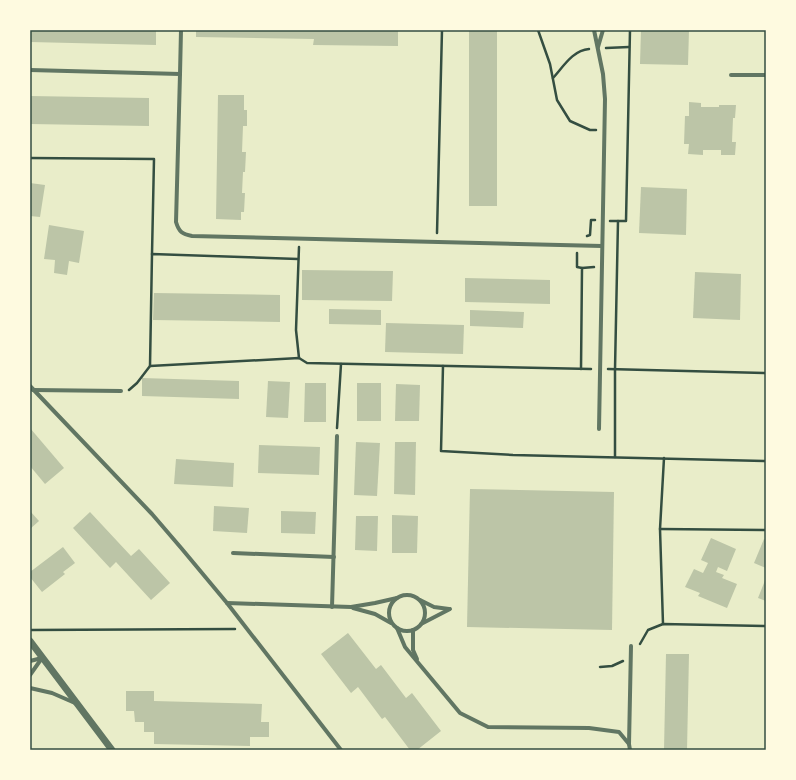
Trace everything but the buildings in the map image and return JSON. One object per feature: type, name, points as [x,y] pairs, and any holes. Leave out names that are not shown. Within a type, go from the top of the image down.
[{"type":"street","points":[[181,30],[176,222],[178,230],[183,234],[192,236],[602,246]]},
{"type":"street","points":[[594,30],[604,85],[605,130],[598,429]]},
{"type":"street","points":[[598,48],[603,30]]},
{"type":"street","points":[[30,70],[180,74]]},
{"type":"street","points":[[731,75],[766,75]]},
{"type":"street","points":[[32,388],[121,391]]},
{"type":"street","points":[[32,388],[152,514],[246,628],[341,750]]},
{"type":"street","points":[[332,607],[337,436]]},
{"type":"street","points":[[232,553],[334,557]]},
{"type":"street","points":[[226,604],[351,607],[375,604],[408,595],[434,607],[450,609],[421,624],[413,630],[402,630],[397,628]]},
{"type":"street","points":[[392,623],[390,618],[390,607],[397,598]]},
{"type":"street","points":[[419,600],[425,614],[421,624]]},
{"type":"street","points":[[351,607],[376,614],[392,623],[397,628],[405,647],[460,713],[488,726],[589,728],[619,732],[629,744]]},
{"type":"street","points":[[413,630],[413,650],[419,663]]},
{"type":"street","points":[[30,642],[112,750]]},
{"type":"street","points":[[630,750],[631,646]]},
{"type":"street","points":[[30,661],[42,658]]},
{"type":"street","points":[[30,675],[42,658]]},
{"type":"street","points":[[30,688],[52,693],[79,706]]},
{"type":"path","points":[[436,242],[442,30]]},
{"type":"path","points":[[538,30],[550,64],[557,100],[570,121],[590,130],[605,130]]},
{"type":"path","points":[[580,369],[582,268],[577,268],[578,236],[586,237],[590,235],[591,220],[626,221],[630,30]]},
{"type":"path","points":[[553,78],[575,53],[583,49],[629,47]]},
{"type":"path","points":[[30,158],[154,159],[150,366],[137,383],[128,391],[121,391]]},
{"type":"path","points":[[615,457],[618,221]]},
{"type":"path","points":[[299,238],[296,330],[299,358]]},
{"type":"path","points":[[152,254],[298,259]]},
{"type":"path","points":[[150,366],[299,358],[307,363],[766,373]]},
{"type":"path","points":[[337,436],[342,364]]},
{"type":"path","points":[[443,366],[441,451],[513,455],[766,461]]},
{"type":"path","points":[[663,624],[660,529],[664,458]]},
{"type":"path","points":[[660,529],[766,530]]},
{"type":"path","points":[[600,667],[612,666],[631,658],[648,630],[663,624],[766,626]]},
{"type":"path","points":[[30,630],[246,628]]}]
